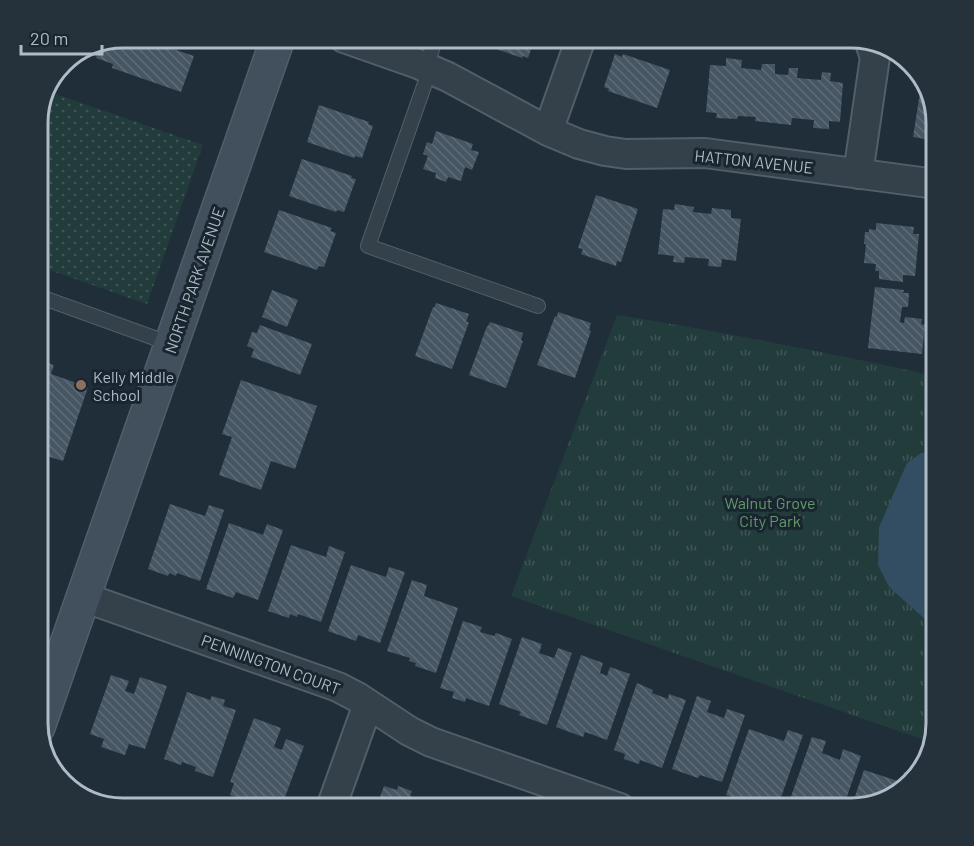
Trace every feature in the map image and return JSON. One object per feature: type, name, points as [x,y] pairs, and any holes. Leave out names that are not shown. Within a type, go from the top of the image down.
[{"type":"street","name":"NORTH PARK AVENUE","points":[[48,698],[275,48]]},
{"type":"street","name":"HATTON AVENUE","points":[[372,48],[448,77],[548,131],[579,144],[605,151],[626,154],[705,153],[926,183]]},
{"type":"street","points":[[548,131],[577,48]]},
{"type":"street","points":[[858,174],[874,57],[872,51]]},
{"type":"street","name":"PENNINGTON COURT","points":[[83,597],[338,687],[431,742],[591,798]]},
{"type":"street","points":[[335,798],[368,705]]},
{"type":"lane","points":[[433,48],[368,246],[538,306]]},
{"type":"lane","points":[[48,300],[171,344]]},
{"type":"green space","points":[[55,94],[203,145],[147,304],[48,269],[48,118]]},
{"type":"green space","name":"Walnut Grove City Park","points":[[617,315],[777,343],[926,374],[926,723],[924,740],[511,596]]},
{"type":"water","points":[[921,453],[926,453],[926,620],[889,587],[878,565],[879,527],[907,463]]},
{"type":"building","points":[[123,48],[170,48],[194,56],[181,92],[112,68],[113,64],[96,58],[99,52]]},
{"type":"building","points":[[493,48],[532,48],[528,58],[523,56],[522,58]]},
{"type":"building","points":[[615,54],[622,57],[623,54],[670,70],[657,108],[608,91],[609,89],[604,87]]},
{"type":"building","points":[[726,58],[742,60],[741,68],[761,70],[762,64],[775,64],[775,74],[788,75],[789,68],[798,68],[797,78],[821,80],[822,72],[831,73],[830,81],[843,83],[840,122],[829,121],[829,129],[813,128],[814,120],[792,118],[791,125],[755,121],[756,117],[716,118],[717,113],[706,112],[710,65],[726,66]]},
{"type":"building","points":[[920,94],[925,108],[926,139],[913,137]]},
{"type":"building","points":[[319,105],[369,122],[368,124],[373,126],[362,158],[355,156],[354,158],[307,142]]},
{"type":"building","points":[[436,131],[473,144],[471,150],[479,152],[472,170],[465,167],[461,181],[448,177],[446,182],[435,178],[436,173],[423,169],[428,156],[423,154],[427,142],[432,144]]},
{"type":"building","points":[[302,159],[356,179],[344,212],[337,210],[336,212],[289,196]]},
{"type":"building","points":[[596,195],[638,209],[621,262],[617,261],[616,266],[581,254],[583,249],[578,248]]},
{"type":"building","points":[[675,204],[694,207],[693,212],[711,214],[712,208],[731,210],[731,218],[741,219],[736,261],[722,259],[721,267],[708,266],[709,259],[685,257],[684,263],[673,262],[674,256],[658,254],[663,209],[674,210]]},
{"type":"building","points":[[279,210],[332,228],[330,231],[336,233],[324,267],[319,266],[317,270],[264,252]]},
{"type":"building","points":[[876,223],[914,227],[913,234],[919,234],[915,276],[903,275],[903,282],[879,279],[879,271],[875,271],[876,264],[864,263],[865,232],[869,232],[869,229],[876,230]]},
{"type":"building","points":[[875,287],[904,290],[903,293],[909,293],[908,307],[902,307],[900,322],[904,323],[905,317],[922,319],[921,324],[925,325],[922,354],[868,348]]},
{"type":"building","points":[[272,290],[298,300],[287,327],[262,317]]},
{"type":"building","points":[[436,303],[469,314],[466,322],[469,322],[452,369],[415,356]]},
{"type":"building","points":[[558,312],[591,323],[589,330],[591,331],[575,378],[537,365]]},
{"type":"building","points":[[490,322],[523,333],[521,340],[523,341],[506,388],[469,375]]},
{"type":"building","points":[[260,325],[312,344],[300,375],[251,357],[254,349],[247,346],[252,332],[257,333]]},
{"type":"building","name":"Kelly Middle School","points":[[48,363],[54,365],[51,374],[88,387],[63,461],[48,456]]},
{"type":"building","points":[[241,380],[317,406],[295,469],[271,461],[261,490],[219,475],[232,437],[222,434]]},
{"type":"building","points":[[170,504],[205,516],[209,505],[224,510],[200,581],[177,573],[176,576],[169,573],[168,576],[148,569]]},
{"type":"building","points":[[229,523],[263,535],[267,524],[283,530],[258,600],[236,592],[233,598],[206,589]]},
{"type":"building","points":[[291,545],[326,557],[329,546],[345,552],[321,622],[298,614],[297,617],[290,614],[289,618],[268,611]]},
{"type":"building","points":[[351,565],[386,577],[389,567],[405,572],[380,643],[358,635],[356,641],[328,631]]},
{"type":"building","points":[[412,580],[427,585],[424,596],[458,608],[436,673],[415,666],[416,663],[409,661],[410,658],[387,651]]},
{"type":"building","points":[[463,621],[482,627],[480,632],[494,636],[496,633],[512,639],[489,706],[466,698],[465,702],[452,698],[454,692],[440,688]]},
{"type":"building","points":[[522,637],[542,644],[539,653],[554,658],[558,648],[572,653],[547,725],[519,715],[521,712],[499,704]]},
{"type":"building","points":[[581,655],[603,663],[600,673],[607,676],[610,667],[630,674],[607,740],[585,732],[583,737],[556,727]]},
{"type":"building","points":[[111,675],[129,681],[125,691],[134,694],[140,677],[167,686],[145,749],[129,744],[125,755],[101,747],[104,739],[90,734]]},
{"type":"building","points":[[637,683],[653,690],[652,693],[668,699],[669,694],[686,700],[662,768],[640,760],[639,764],[624,759],[625,754],[614,750]]},
{"type":"building","points":[[187,692],[210,700],[212,696],[225,700],[223,706],[236,710],[213,777],[195,771],[196,767],[164,759]]},
{"type":"building","points":[[697,696],[711,701],[707,712],[724,718],[727,709],[745,715],[722,782],[700,775],[698,778],[672,769]]},
{"type":"building","points":[[254,718],[281,728],[274,747],[282,750],[286,739],[304,746],[285,798],[239,798],[230,795],[234,783],[230,782]]},
{"type":"building","points":[[749,729],[784,741],[788,730],[803,735],[781,798],[735,798],[726,795]]},
{"type":"building","points":[[812,737],[826,741],[822,753],[840,760],[843,749],[861,756],[846,798],[791,798]]},
{"type":"building","points":[[864,770],[899,781],[880,792],[855,798]]},
{"type":"building","points":[[384,786],[397,790],[398,786],[412,791],[410,796],[416,798],[380,798]]},
{"type":"place","name":"Kelly Middle School","points":[[81,385]]}]
